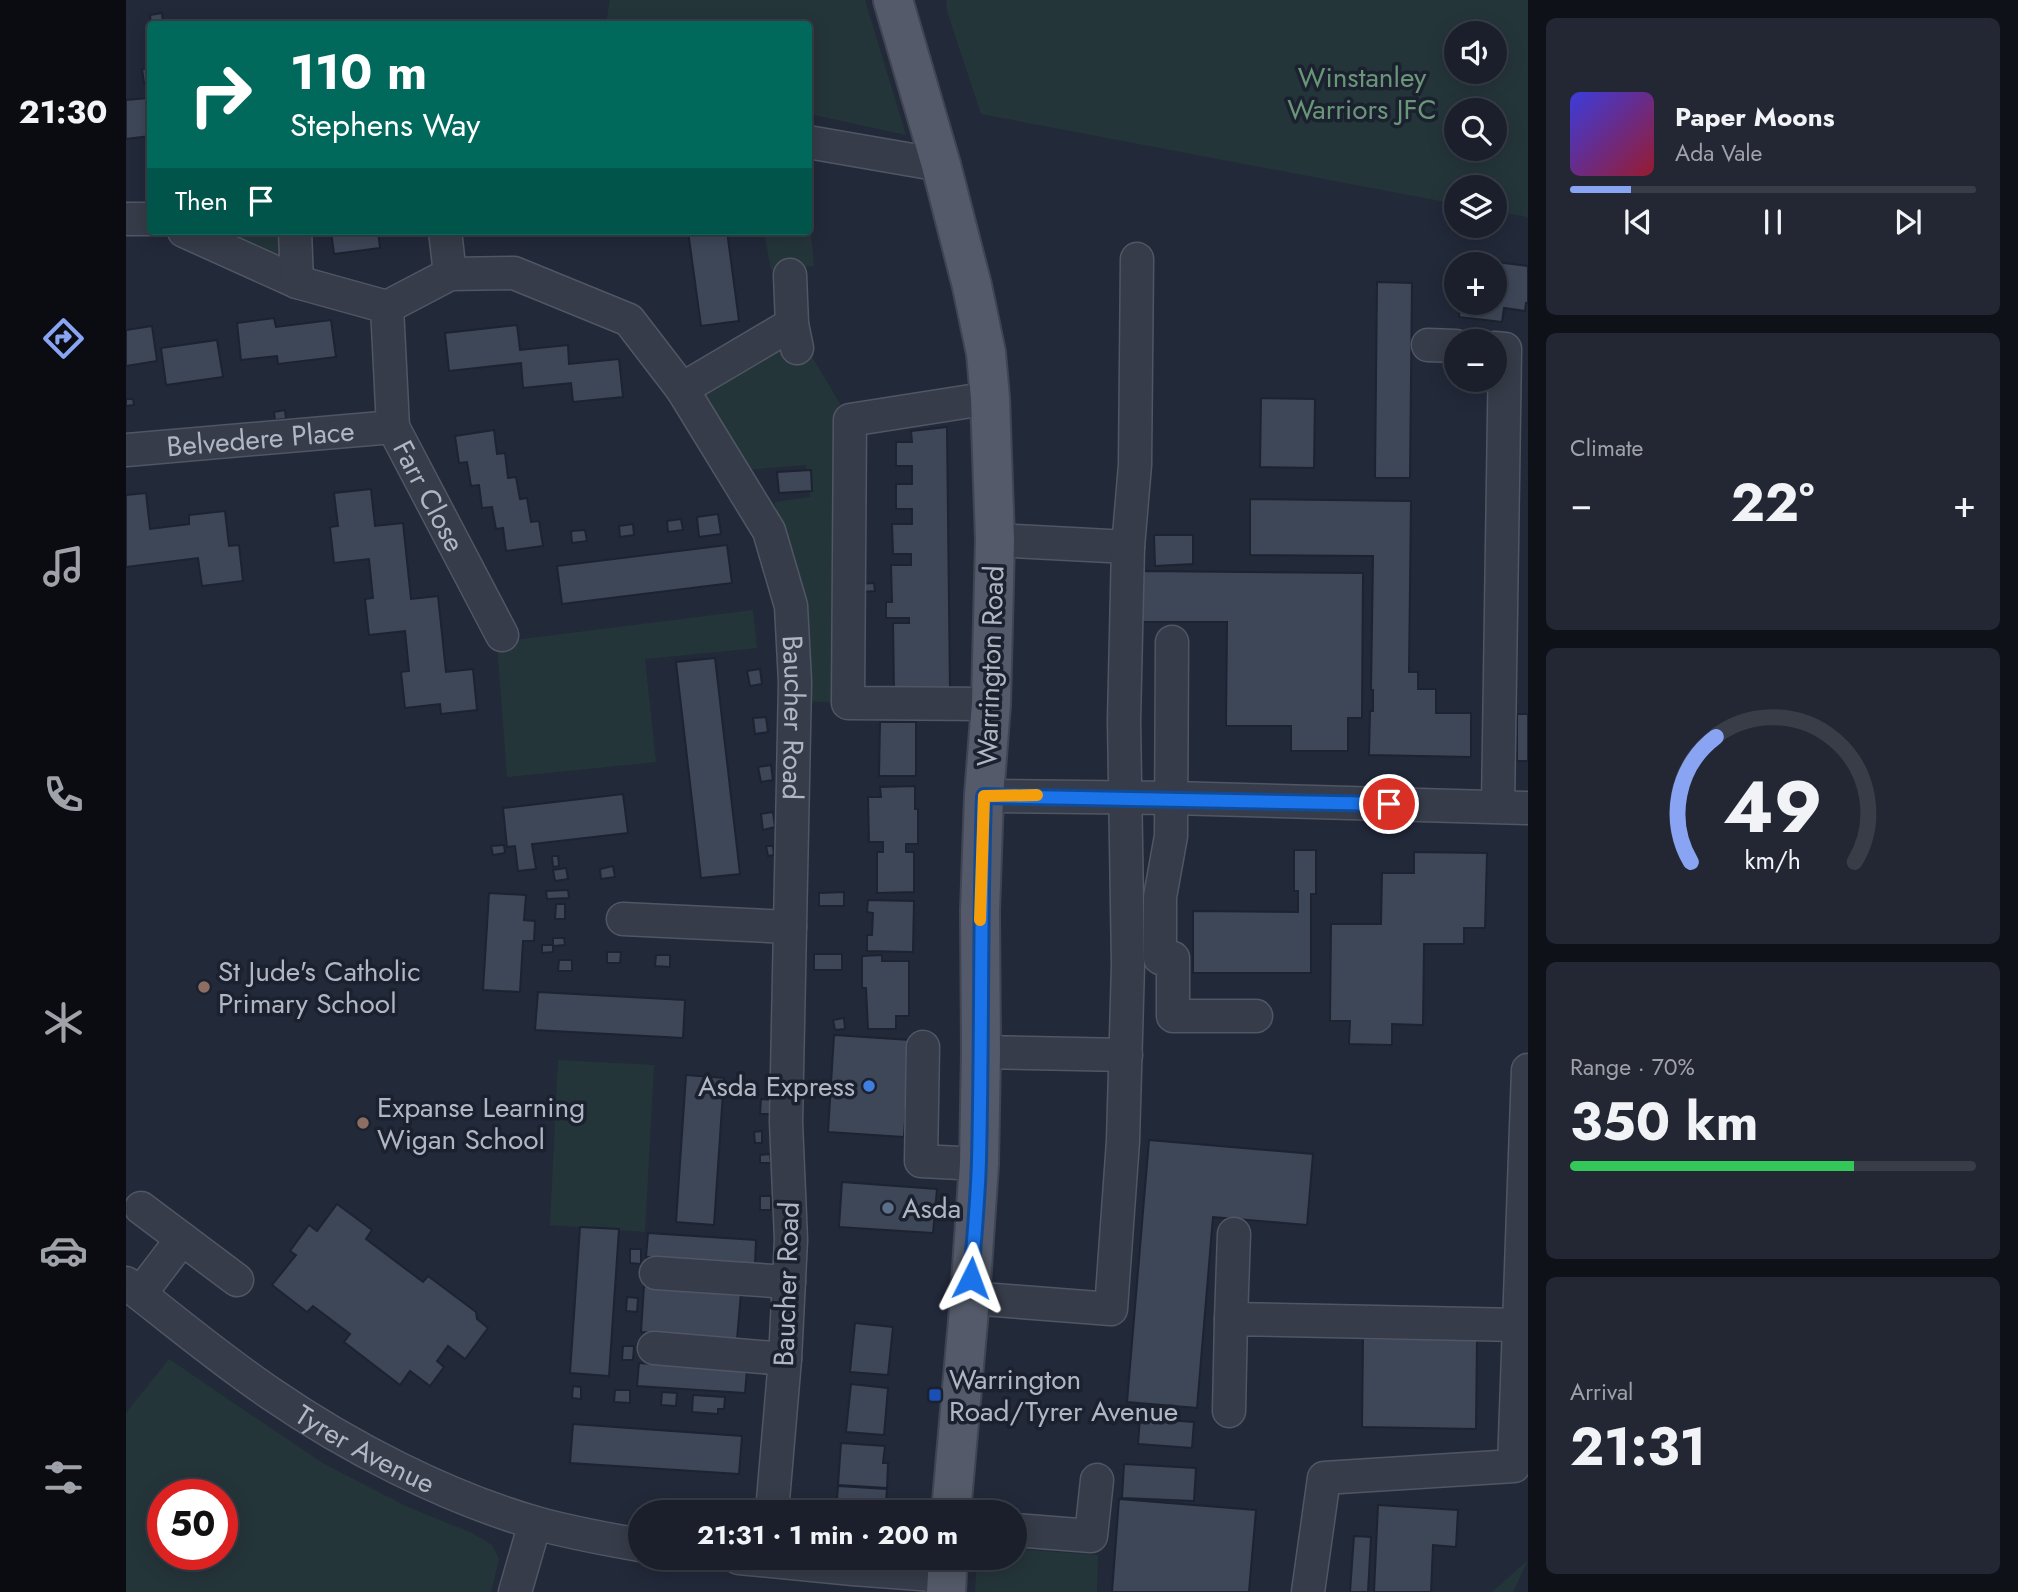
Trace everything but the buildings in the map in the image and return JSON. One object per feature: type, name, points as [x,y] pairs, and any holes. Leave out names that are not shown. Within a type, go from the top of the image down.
[{"type":"main road","name":"Warrington Road","points":[[894,0],[941,164],[975,300],[986,353],[990,398],[995,540],[991,704],[984,796],[980,911],[979,1164],[952,1500]]},
{"type":"street","points":[[812,143],[941,164]]},
{"type":"street","points":[[126,219],[147,219]]},
{"type":"street","points":[[193,235],[297,282],[387,307]]},
{"type":"street","points":[[295,235],[297,282]]},
{"type":"street","points":[[445,235],[450,274]]},
{"type":"street","points":[[970,1298],[1111,1309],[1126,1055],[1128,547],[1135,465],[1138,259]]},
{"type":"street","name":"Baucher Road","points":[[387,307],[450,274],[514,273],[629,320],[682,389],[769,531],[791,606],[795,682],[786,1122],[791,1240],[785,1359],[773,1500]]},
{"type":"street","points":[[682,389],[795,336],[790,275]]},
{"type":"street","name":"Farr Close","points":[[387,307],[393,427],[502,635]]},
{"type":"street","points":[[984,796],[1513,807],[1506,392]]},
{"type":"street","points":[[990,398],[850,420],[848,703],[991,704]]},
{"type":"street","name":"Belvedere Place","points":[[126,450],[393,427]]},
{"type":"street","points":[[995,540],[1128,547]]},
{"type":"street","points":[[1172,642],[1171,836],[1160,897],[1160,958],[1172,958],[1172,1016],[1256,1016]]},
{"type":"street","points":[[623,919],[790,927]]},
{"type":"street","points":[[923,1047],[921,1161],[979,1164]]},
{"type":"street","points":[[981,1052],[1126,1055]]},
{"type":"street","points":[[1308,1592],[1324,1478],[1514,1466],[1528,1070]]},
{"type":"street","points":[[141,1208],[237,1280]]},
{"type":"street","points":[[1229,1411],[1234,1234]]},
{"type":"street","points":[[133,1288],[182,1239]]},
{"type":"street","points":[[656,1273],[789,1282]]},
{"type":"street","name":"Tyrer Avenue","points":[[133,1288],[269,1392],[361,1449],[433,1484],[535,1523],[628,1542]]},
{"type":"street","points":[[1231,1320],[1519,1325]]},
{"type":"street","points":[[654,1348],[785,1359]]},
{"type":"street","points":[[1027,1531],[1091,1536],[1097,1480]]},
{"type":"street","points":[[515,1592],[535,1523]]},
{"type":"street","points":[[888,1570],[947,1575]]},
{"type":"green space","points":[[610,0],[865,0],[906,135],[812,115],[812,21],[606,21]]},
{"type":"green space","name":"Winstanley Warriors JFC","points":[[946,0],[1528,0],[1528,217],[1507,213],[1507,175],[1444,175],[1444,202],[981,114],[947,11]]},
{"type":"green space","points":[[193,235],[291,235],[297,282]]},
{"type":"green space","points":[[765,235],[811,235],[814,266],[771,271]]},
{"type":"green space","points":[[792,324],[850,420],[848,703],[795,701],[775,502],[810,497],[806,465],[732,471],[682,389]]},
{"type":"green space","points":[[753,610],[757,648],[645,659],[656,762],[507,777],[497,642]]},
{"type":"green space","points":[[558,1060],[654,1065],[645,1232],[550,1225]]},
{"type":"green space","points":[[169,1359],[324,1464],[408,1507],[472,1533],[492,1545],[499,1559],[491,1592],[126,1592],[126,1413]]},
{"type":"green space","points":[[1027,1550],[1098,1555],[1097,1592],[975,1592],[976,1570],[1027,1570]]},
{"type":"green space","points":[[1528,1560],[1513,1592],[1492,1592]]},
{"type":"slow traffic","points":[[980,920],[984,796],[1037,795]]},
{"type":"place","name":"St Jude's Catholic Primary School","points":[[204,987]]},
{"type":"place","name":"Asda Express","points":[[869,1086]]},
{"type":"place","name":"Expanse Learning Wigan School","points":[[363,1123]]},
{"type":"place","name":"Asda","points":[[888,1208]]},
{"type":"place","name":"Warrington Road/Tyrer Avenue","points":[[935,1395]]},
{"type":"route","points":[[971,1278],[979,1164],[980,911],[984,796],[1148,797],[1389,804]]}]
